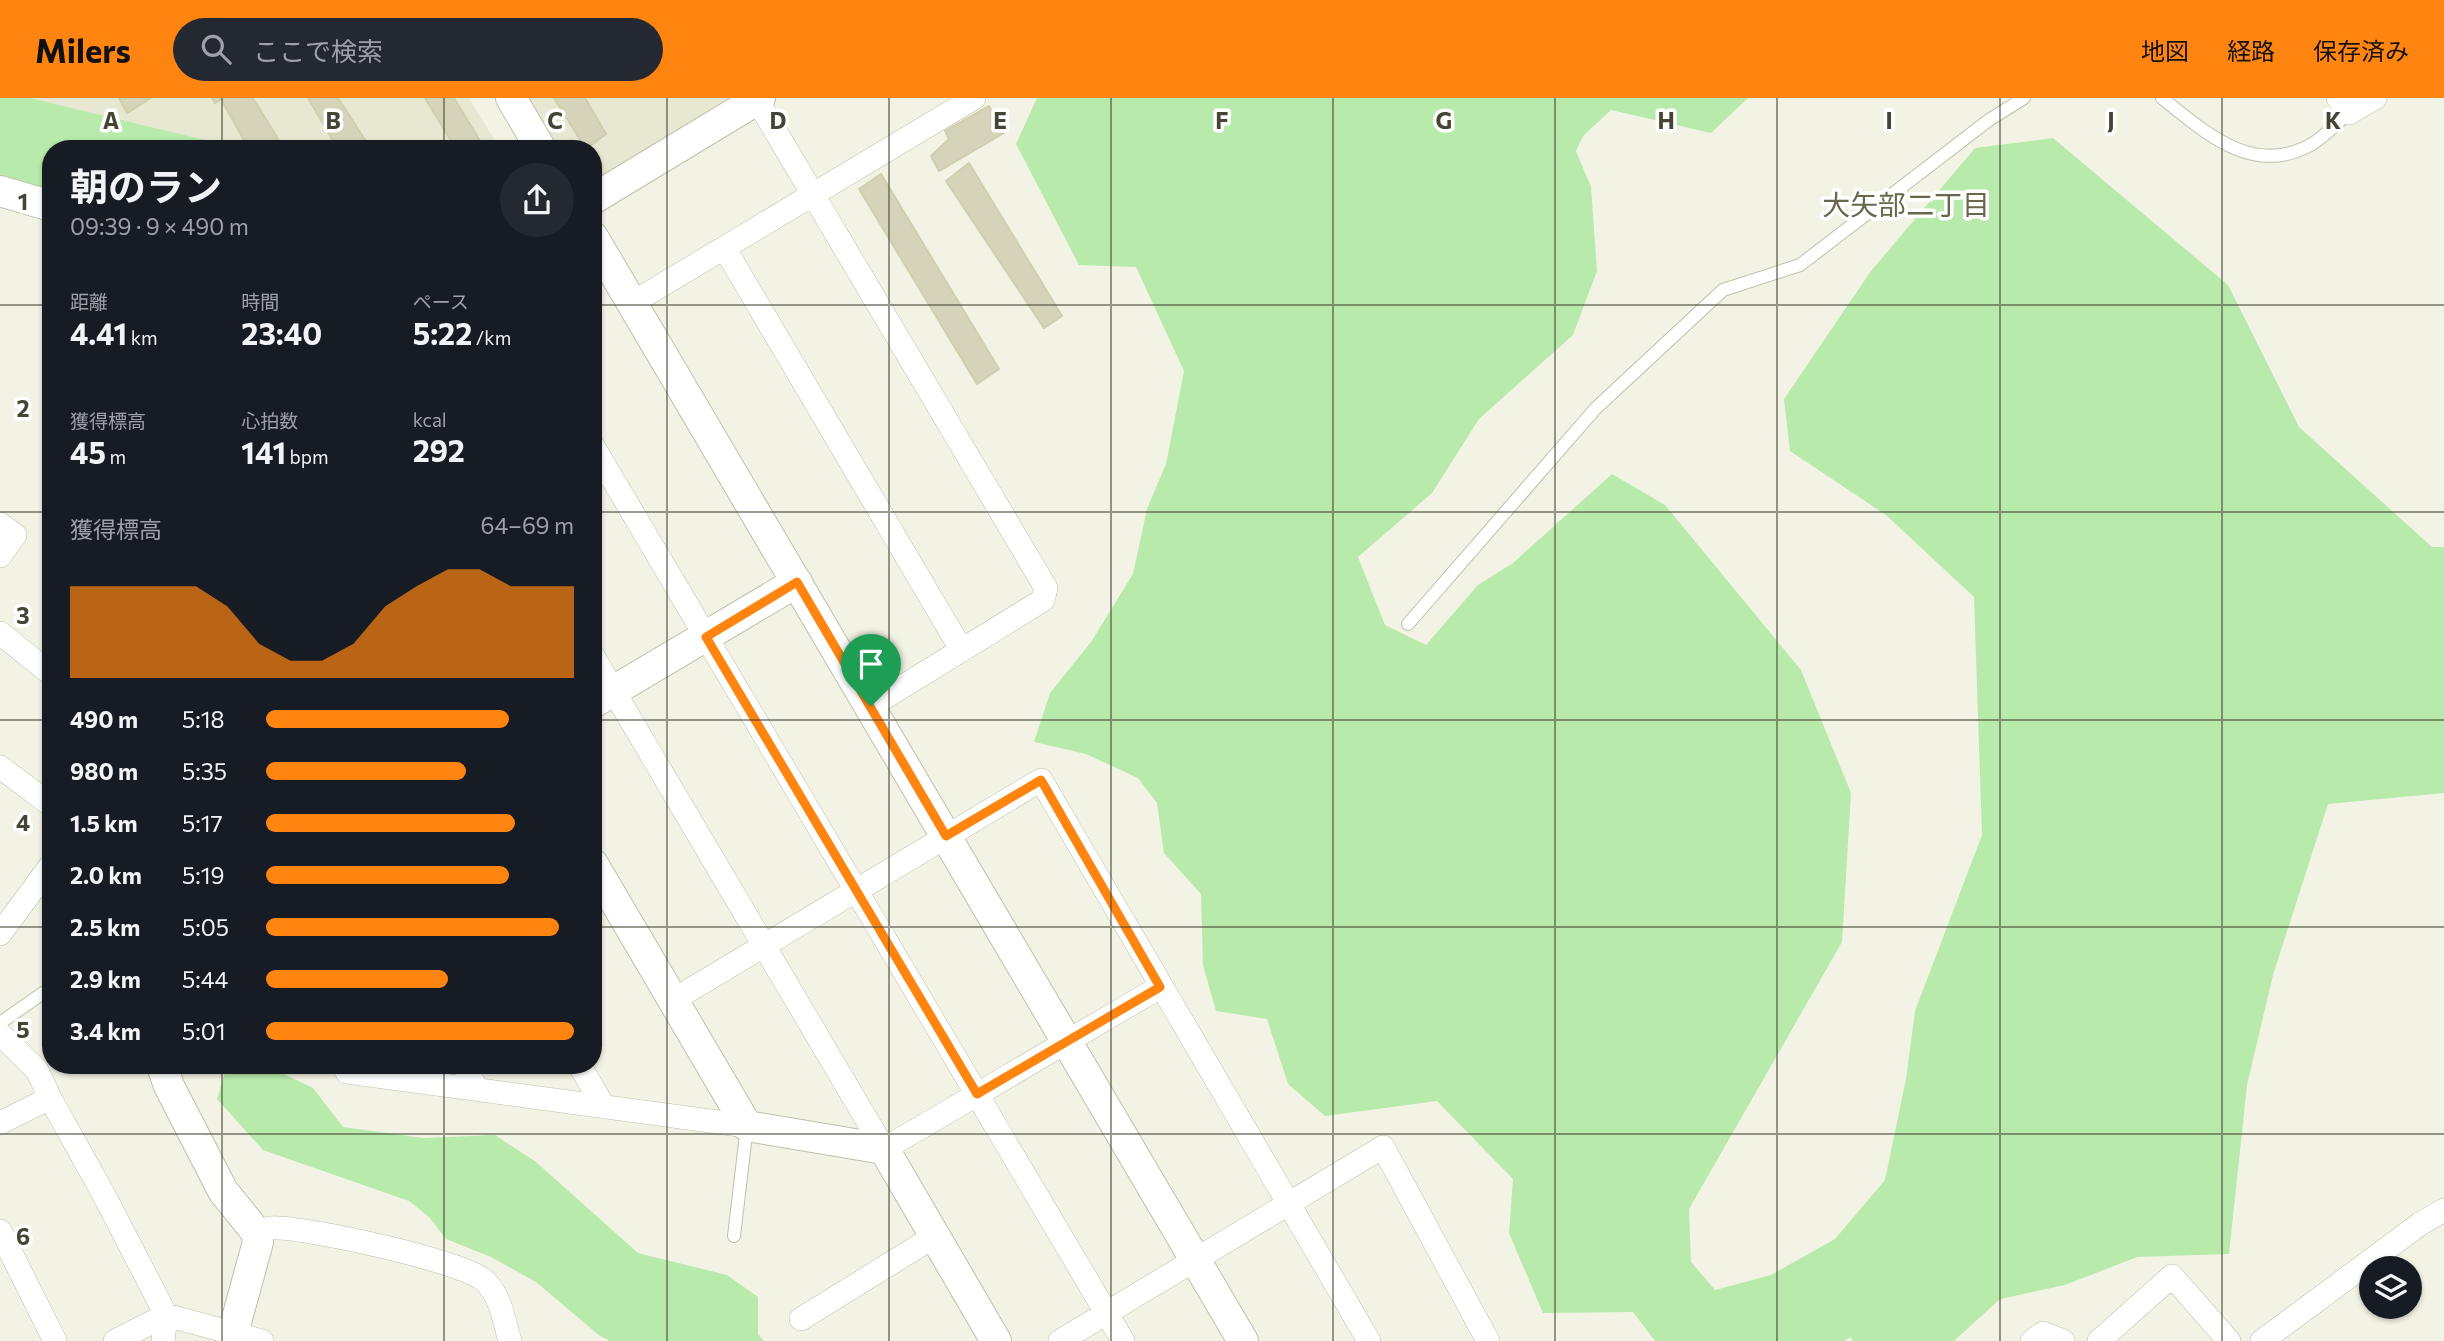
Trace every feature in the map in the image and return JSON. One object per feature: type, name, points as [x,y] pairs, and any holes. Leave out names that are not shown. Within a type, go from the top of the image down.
[{"type":"street","points":[[511,98],[536,140]]},
{"type":"street","points":[[632,303],[974,98]]},
{"type":"street","points":[[2344,106],[2375,98]]},
{"type":"street","points":[[602,193],[758,99],[1046,588],[1043,600],[871,706]]},
{"type":"street","points":[[0,191],[42,203]]},
{"type":"street","points":[[725,249],[961,649]]},
{"type":"street","points":[[602,252],[1243,1341]]},
{"type":"street","points":[[602,461],[1123,1341]]},
{"type":"street","points":[[0,524],[15,535],[0,556]]},
{"type":"street","points":[[797,582],[603,697],[764,945],[996,1341]]},
{"type":"street","points":[[0,634],[42,667]]},
{"type":"street","points":[[0,767],[42,798]]},
{"type":"street","points":[[673,1000],[1041,780],[1369,1341]]},
{"type":"street","points":[[5,919],[42,876]]},
{"type":"street","points":[[602,879],[747,1126]]},
{"type":"street","points":[[361,1074],[747,1126],[884,1149],[1160,987]]},
{"type":"street","points":[[0,1032],[37,1070],[104,1195],[166,1315],[163,1341]]},
{"type":"street","points":[[165,1074],[223,1191],[256,1232],[258,1242],[233,1333]]},
{"type":"street","points":[[469,1074],[477,1089]]},
{"type":"street","points":[[585,1074],[604,1107]]},
{"type":"street","points":[[0,1123],[50,1098]]},
{"type":"street","points":[[1060,1341],[1383,1147],[1488,1341]]},
{"type":"street","points":[[2262,1341],[2420,1224],[2444,1210]]},
{"type":"street","points":[[256,1232],[275,1227],[331,1235],[398,1250],[468,1272],[484,1279],[497,1298],[510,1341]]},
{"type":"street","points":[[0,1231],[55,1341]]},
{"type":"street","points":[[801,1319],[934,1236]]},
{"type":"street","points":[[2099,1341],[2172,1276],[2229,1341]]},
{"type":"street","points":[[115,1341],[166,1315],[262,1341]]},
{"type":"street","points":[[2032,1341],[2043,1333],[2063,1341]]},
{"type":"lane","points":[[1408,624],[1596,408],[1723,290],[1800,265],[1989,120],[2024,98]]},
{"type":"lane","points":[[2162,98],[2214,138],[2235,150],[2258,155],[2283,155],[2311,145],[2344,106]]},
{"type":"lane","points":[[0,1032],[42,994]]},
{"type":"lane","points":[[734,1236],[747,1126]]},
{"type":"shaded area","points":[[0,98],[469,98],[495,140],[110,140]]},
{"type":"shaded area","points":[[526,98],[734,98],[602,178],[602,140],[552,140]]},
{"type":"green space","points":[[0,98],[30,98],[205,140],[42,140],[42,190],[0,176]]},
{"type":"green space","points":[[1037,98],[1748,98],[1711,133],[1611,110],[1583,136],[1576,151],[1591,187],[1597,271],[1573,335],[1479,419],[1432,493],[1358,557],[1385,625],[1426,645],[1478,585],[1513,563],[1612,474],[1665,505],[1801,670],[1851,793],[1842,942],[1689,1209],[1691,1262],[1715,1290],[1771,1275],[1835,1239],[1885,1180],[1906,1079],[1915,1011],[1982,835],[1974,597],[1886,515],[1790,451],[1784,399],[1871,271],[1975,148],[2053,138],[2228,285],[2299,427],[2432,547],[2444,547],[2444,793],[2328,804],[2273,975],[2247,1085],[2229,1254],[2137,1257],[2065,1285],[2000,1299],[1954,1341],[1853,1341],[1850,1337],[1845,1341],[1655,1341],[1633,1312],[1543,1313],[1509,1233],[1513,1179],[1437,1101],[1325,1116],[1288,1084],[1267,1019],[1216,1011],[1203,965],[1201,894],[1164,853],[1157,803],[1138,778],[1086,754],[1034,742],[1050,693],[1091,642],[1133,574],[1147,509],[1166,464],[1184,371],[1136,267],[1079,265],[1016,144]]},
{"type":"green space","points":[[225,1074],[284,1074],[313,1088],[343,1127],[423,1138],[495,1135],[536,1162],[638,1253],[727,1275],[758,1297],[758,1334],[764,1341],[610,1341],[600,1336],[536,1282],[491,1257],[446,1239],[429,1217],[409,1201],[263,1150],[217,1099]]},
{"type":"building","points":[[119,98],[151,98],[127,113]]},
{"type":"building","points":[[212,98],[253,98],[278,139],[244,140],[221,99],[215,103]]},
{"type":"building","points":[[308,98],[338,98],[365,140],[333,140]]},
{"type":"building","points":[[425,98],[454,98],[480,140],[451,140]]},
{"type":"building","points":[[554,98],[585,98],[606,134],[598,140],[580,140]]},
{"type":"building","points":[[989,106],[1004,133],[939,171],[931,156],[949,139],[945,131]]},
{"type":"building","points":[[969,163],[1062,316],[1044,328],[946,181]]},
{"type":"building","points":[[881,174],[999,369],[977,384],[859,189]]},
{"type":"district","name":"大矢部二丁目","points":[[1906,204]]},
{"type":"route","points":[[797,582],[871,706],[946,836],[1041,780],[1160,987],[977,1094],[706,637],[797,582]]}]
